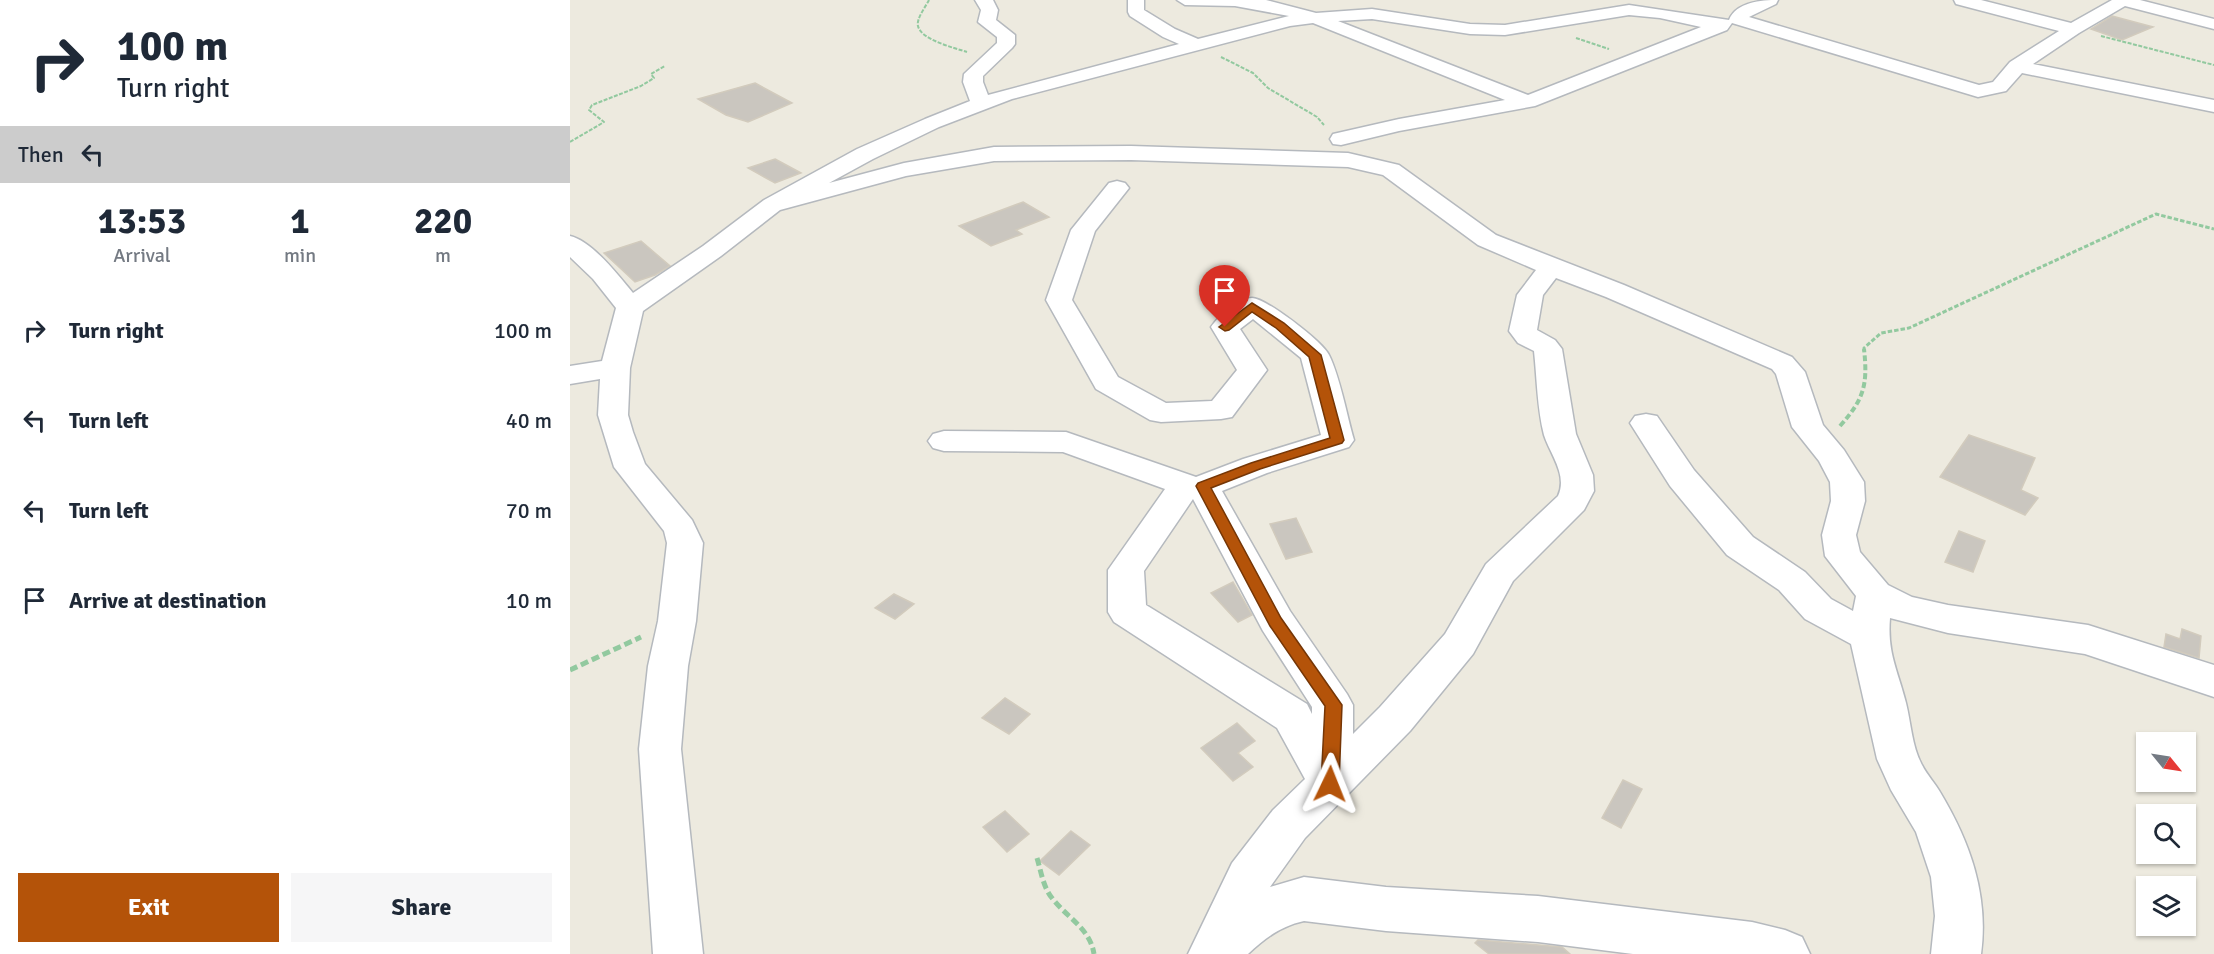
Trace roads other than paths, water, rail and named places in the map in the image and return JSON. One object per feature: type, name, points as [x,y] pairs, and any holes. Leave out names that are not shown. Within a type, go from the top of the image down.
[{"type":"street","points":[[981,104],[973,82],[974,74],[1005,47],[1006,35],[987,22],[991,10],[983,0]]},
{"type":"street","points":[[1136,0],[1136,12],[1169,33],[1199,46]]},
{"type":"street","points":[[1185,0],[1280,3],[1528,102]]},
{"type":"street","points":[[1341,139],[1399,125],[1528,102],[1729,22],[1770,0]]},
{"type":"street","points":[[1962,0],[2073,29]]},
{"type":"street","points":[[678,954],[660,749],[668,666],[677,621],[685,543],[683,535],[630,467],[613,415],[615,368],[630,307],[711,251],[772,204],[864,154],[981,104],[1064,79],[1289,21],[1313,17],[1372,14],[1491,30],[1535,26],[1629,10],[1729,22],[1978,91],[1999,87],[2016,66],[2123,0],[2214,24]]},
{"type":"street","points":[[2016,66],[2214,106]]},
{"type":"street","points":[[772,204],[904,170],[994,154],[1131,153],[1333,158],[1391,170],[1488,240],[1615,291],[1782,363],[1790,372],[1808,427],[1833,457],[1846,483],[1848,501],[1839,535],[1842,556],[1875,594],[1902,608],[1948,619],[2088,640],[2214,681]]},
{"type":"street","points":[[1117,188],[1083,230],[1059,300],[1107,383],[1161,413],[1221,410],[1252,370],[1225,327],[1252,306],[1280,325],[1315,355],[1338,440],[1255,466],[1203,486],[1276,621],[1334,705],[1330,784]]},
{"type":"street","points":[[570,243],[602,273],[630,307]]},
{"type":"street","points":[[1213,954],[1249,879],[1290,824],[1395,719],[1459,644],[1499,573],[1572,502],[1577,491],[1577,475],[1560,434],[1548,349],[1545,345],[1528,338],[1523,331],[1530,295],[1551,267]]},
{"type":"street","points":[[570,375],[615,368]]},
{"type":"street","points":[[1646,423],[1682,478],[1740,546],[1792,581],[1818,609],[1871,637]]},
{"type":"street","points":[[944,441],[1066,442],[1186,485],[1126,570],[1127,612],[1292,716],[1330,784]]},
{"type":"street","points":[[1875,594],[1871,616],[1871,653],[1901,768],[1926,806],[1940,836],[1957,885],[1960,907],[1956,954]]},
{"type":"street","points":[[1213,954],[1251,920],[1286,903],[1304,899],[1386,909],[1538,919],[1752,946],[1785,954]]}]
